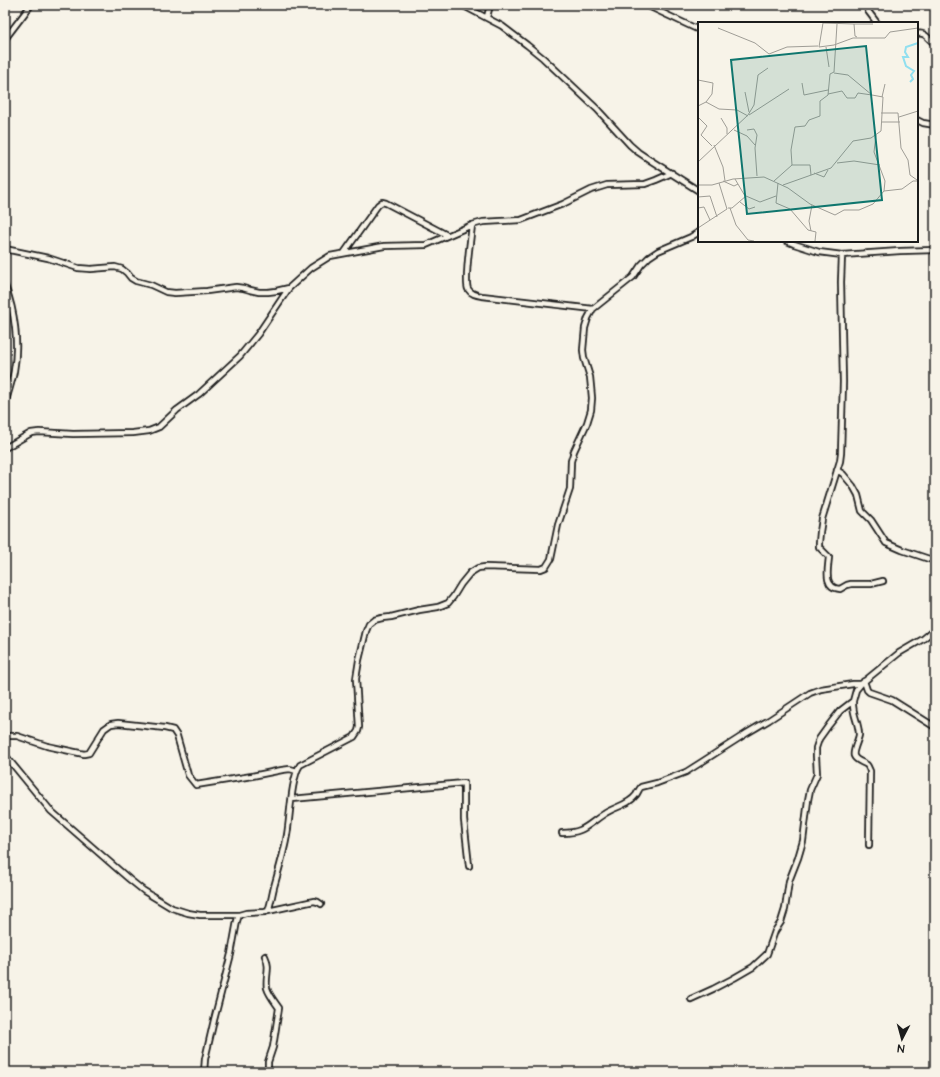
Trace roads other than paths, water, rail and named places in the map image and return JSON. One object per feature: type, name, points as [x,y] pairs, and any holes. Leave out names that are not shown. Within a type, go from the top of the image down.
[{"type":"street","points":[[5,39],[31,5]]},
{"type":"street","points":[[462,5],[502,26],[543,58],[597,109],[638,152],[698,190]]},
{"type":"street","points":[[487,17],[490,5]]},
{"type":"street","points":[[646,5],[698,29]]},
{"type":"street","points":[[868,11],[876,22]]},
{"type":"street","points":[[918,34],[924,34],[935,44]]},
{"type":"street","points":[[918,120],[935,125]]},
{"type":"street","points":[[5,448],[31,434],[39,432],[73,434],[133,433],[149,431],[159,427],[177,410],[199,394],[240,356],[258,334],[289,288],[303,275],[330,256],[392,245],[426,245],[472,225],[484,222],[521,220],[563,204],[591,190],[607,185],[645,184],[672,173]]},
{"type":"street","points":[[344,253],[378,205],[382,202],[447,235]]},
{"type":"street","points":[[472,225],[468,263],[468,289],[472,293],[482,296],[593,309]]},
{"type":"street","points":[[268,911],[282,860],[297,771],[300,765],[354,737],[358,731],[356,679],[359,660],[369,624],[374,620],[391,618],[419,610],[438,607],[448,603],[470,573],[478,568],[540,569],[546,567],[551,560],[558,525],[570,489],[571,461],[591,410],[592,398],[590,377],[583,350],[585,328],[588,318],[593,309],[633,277],[649,257],[658,251],[698,232]]},
{"type":"street","points":[[790,242],[819,252],[842,255],[935,250]]},
{"type":"street","points":[[5,250],[48,258],[78,268],[91,269],[115,267],[122,269],[136,282],[151,285],[166,292],[207,292],[236,287],[260,292],[268,292],[289,288]]},
{"type":"street","points":[[842,255],[843,420],[841,453],[822,520],[819,543],[821,549],[828,557],[827,576],[832,586],[840,589],[851,584],[871,584],[883,581]]},
{"type":"street","points":[[5,286],[13,315],[16,335],[14,372],[5,404]]},
{"type":"street","points":[[837,470],[843,474],[853,486],[858,495],[862,511],[871,520],[886,543],[935,562]]},
{"type":"street","points":[[869,845],[870,770],[867,766],[854,757],[853,754],[859,735],[859,729],[852,710],[856,690],[862,683],[899,653],[923,639],[935,629]]},
{"type":"street","points":[[862,683],[869,692],[892,700],[935,727]]},
{"type":"street","points":[[562,833],[579,831],[588,826],[603,814],[629,801],[635,796],[641,787],[657,783],[686,772],[810,693],[821,689],[862,683]]},
{"type":"street","points":[[691,999],[734,978],[754,966],[766,954],[775,931],[781,922],[785,909],[789,881],[803,840],[810,790],[817,774],[816,748],[819,739],[840,711],[853,701]]},
{"type":"street","points":[[5,736],[17,736],[47,746],[86,754],[89,753],[104,729],[111,724],[123,723],[165,728],[173,730],[177,736],[188,775],[196,785],[282,770],[290,769],[297,771]]},
{"type":"street","points":[[5,755],[51,811],[128,879],[144,891],[172,908],[200,915],[239,915],[265,912],[314,901],[321,904]]},
{"type":"street","points":[[292,799],[464,784],[464,820],[469,866]]},
{"type":"street","points":[[204,1072],[205,1059],[239,915]]},
{"type":"street","points":[[265,956],[268,962],[267,982],[269,994],[279,1008],[273,1047],[268,1062],[270,1072]]}]
